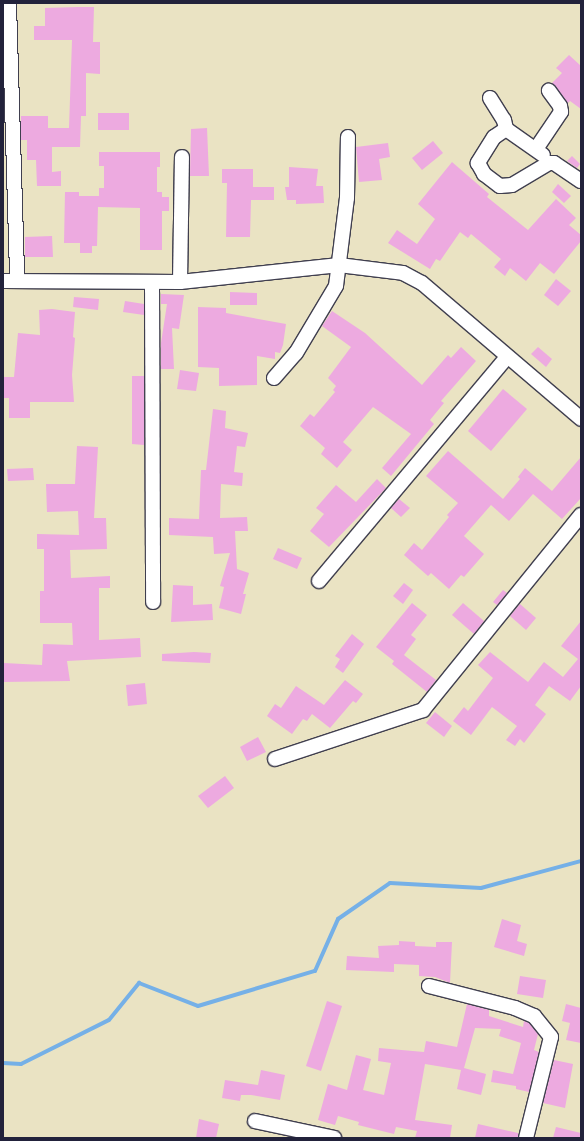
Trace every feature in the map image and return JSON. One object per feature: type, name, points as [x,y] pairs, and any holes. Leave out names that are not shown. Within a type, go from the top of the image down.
[{"type":"street","points":[[9,3],[10,281],[152,283],[180,282],[339,265],[388,269],[403,273],[422,283],[507,357],[580,415]]},
{"type":"street","points":[[536,149],[562,112],[560,106],[549,91]]},
{"type":"street","points":[[490,98],[504,120],[506,129],[536,149],[549,163]]},
{"type":"street","points":[[506,129],[494,137],[483,152],[478,163],[484,174],[500,186],[506,187],[549,163],[554,163],[581,181]]},
{"type":"street","points":[[274,378],[296,353],[336,286],[347,198],[348,136]]},
{"type":"street","points":[[180,282],[182,157]]},
{"type":"street","points":[[152,283],[153,602]]},
{"type":"street","points":[[319,581],[507,357]]},
{"type":"street","points":[[276,759],[423,710],[581,515]]},
{"type":"street","points":[[429,986],[521,1011],[534,1016],[551,1037],[526,1138]]},
{"type":"street","points":[[255,1121],[334,1138]]},
{"type":"building","points":[[94,7],[93,42],[100,42],[100,74],[86,73],[86,116],[81,116],[80,147],[52,147],[52,172],[61,171],[61,186],[37,186],[36,160],[27,160],[27,140],[21,140],[21,116],[48,116],[48,128],[69,128],[72,40],[34,40],[34,26],[45,26],[45,8]]},
{"type":"building","points":[[569,55],[581,66],[581,109],[570,101],[568,103],[552,83],[562,73],[556,68]]},
{"type":"building","points":[[98,113],[129,113],[129,130],[98,130]]},
{"type":"building","points":[[207,128],[209,176],[190,176],[191,129]]},
{"type":"building","points":[[433,141],[443,153],[422,170],[412,158]]},
{"type":"building","points":[[388,143],[390,157],[379,159],[382,180],[359,182],[356,147]]},
{"type":"building","points":[[99,152],[160,152],[160,167],[157,167],[157,192],[162,192],[162,197],[169,197],[169,211],[162,211],[162,250],[140,250],[140,208],[98,207],[97,246],[92,246],[92,253],[80,253],[80,243],[64,243],[65,192],[79,192],[79,196],[99,196],[99,188],[104,188],[104,166],[99,166]]},
{"type":"building","points":[[572,156],[580,164],[577,168],[567,161]]},
{"type":"building","points":[[452,162],[489,194],[487,197],[528,230],[556,199],[576,218],[569,225],[581,235],[581,241],[554,274],[540,263],[526,281],[510,268],[505,276],[494,267],[501,259],[471,234],[468,238],[460,232],[440,261],[436,259],[430,269],[388,243],[397,230],[417,244],[435,219],[418,204]]},
{"type":"building","points":[[289,167],[318,169],[316,186],[323,186],[324,203],[296,204],[296,200],[287,200],[285,187],[289,187]]},
{"type":"building","points":[[222,169],[253,169],[253,187],[274,187],[274,200],[251,200],[250,237],[226,237],[227,183],[222,183]]},
{"type":"building","points":[[558,184],[571,196],[564,203],[552,192]]},
{"type":"building","points":[[52,236],[53,257],[25,257],[25,237]]},
{"type":"building","points":[[556,279],[571,291],[558,306],[544,295]]},
{"type":"building","points":[[230,292],[257,293],[257,305],[230,305]]},
{"type":"building","points":[[161,294],[184,295],[179,329],[172,328],[174,369],[161,369],[161,343],[167,304],[161,304]]},
{"type":"building","points":[[74,297],[99,299],[98,310],[73,307]]},
{"type":"building","points":[[125,301],[144,304],[144,315],[123,312]]},
{"type":"building","points":[[198,307],[226,308],[226,313],[286,324],[283,345],[280,353],[275,352],[275,359],[257,356],[257,385],[219,386],[219,368],[198,367]]},
{"type":"building","points":[[52,309],[75,312],[73,337],[75,338],[72,375],[74,402],[30,402],[30,418],[9,418],[9,398],[3,398],[3,377],[14,377],[18,333],[40,335],[39,310]]},
{"type":"building","points":[[332,311],[365,333],[422,385],[448,355],[451,358],[461,347],[476,361],[441,401],[444,403],[430,420],[434,424],[391,476],[382,468],[411,434],[373,407],[343,442],[352,450],[337,468],[321,454],[325,448],[300,426],[310,414],[314,417],[335,392],[333,390],[336,386],[328,378],[351,347],[322,326]]},
{"type":"building","points":[[538,347],[552,359],[546,367],[531,354]]},
{"type":"building","points":[[180,370],[199,373],[196,391],[177,389]]},
{"type":"building","points":[[132,376],[144,376],[144,445],[132,444]]},
{"type":"building","points":[[503,389],[527,409],[491,451],[468,431]]},
{"type":"building","points":[[213,409],[226,411],[225,428],[248,433],[245,447],[237,446],[234,472],[243,473],[242,486],[221,484],[220,518],[247,517],[248,531],[235,531],[237,569],[249,573],[243,594],[246,594],[241,614],[219,608],[224,587],[220,586],[230,553],[214,554],[213,537],[169,535],[169,518],[199,519],[201,470],[206,470]]},
{"type":"building","points":[[77,446],[98,447],[94,518],[106,518],[107,549],[70,550],[71,578],[110,576],[110,588],[99,588],[99,640],[140,638],[141,657],[67,661],[70,681],[3,682],[4,663],[42,665],[43,644],[73,645],[72,623],[40,623],[40,591],[44,591],[44,549],[37,549],[37,534],[79,535],[78,511],[47,512],[46,484],[75,484]]},
{"type":"building","points":[[448,451],[503,499],[520,479],[518,477],[525,468],[552,491],[581,457],[581,498],[562,519],[533,494],[509,521],[491,505],[464,536],[484,554],[464,577],[461,575],[449,589],[431,573],[428,576],[404,555],[414,543],[422,550],[449,517],[447,515],[458,503],[426,476]]},
{"type":"building","points":[[33,468],[34,480],[8,481],[7,469]]},
{"type":"building","points":[[377,479],[386,488],[329,547],[310,531],[324,514],[316,508],[336,485],[356,502]]},
{"type":"building","points":[[399,499],[410,508],[401,517],[391,508]]},
{"type":"building","points":[[278,548],[302,558],[297,569],[273,559]]},
{"type":"building","points":[[404,583],[413,590],[403,604],[393,596]]},
{"type":"building","points":[[173,585],[193,586],[193,605],[212,604],[213,620],[171,622]]},
{"type":"building","points":[[503,590],[507,593],[497,605],[493,602]]},
{"type":"building","points":[[412,603],[427,615],[411,635],[416,639],[404,655],[436,680],[427,692],[392,664],[394,661],[376,647]]},
{"type":"building","points":[[463,603],[484,621],[474,634],[452,615]]},
{"type":"building","points":[[520,604],[536,618],[526,630],[510,616]]},
{"type":"building","points":[[581,621],[581,686],[570,701],[549,686],[535,705],[546,714],[524,743],[520,739],[515,746],[506,740],[517,726],[492,707],[471,735],[453,721],[464,707],[468,711],[493,678],[478,665],[490,652],[528,682],[544,662],[563,677],[578,659],[561,646]]},
{"type":"building","points":[[352,634],[364,644],[343,673],[335,667],[340,659],[335,656]]},
{"type":"building","points":[[194,652],[211,653],[210,663],[162,661],[162,654]]},
{"type":"building","points":[[345,680],[363,694],[356,703],[353,701],[330,728],[312,714],[307,721],[303,719],[292,734],[267,716],[275,704],[281,708],[296,686],[324,705]]},
{"type":"building","points":[[145,683],[147,704],[128,706],[126,685]]},
{"type":"building","points":[[435,712],[452,726],[444,737],[426,723]]},
{"type":"building","points":[[258,737],[266,752],[247,761],[240,747]]},
{"type":"building","points":[[225,776],[234,788],[208,808],[198,796]]},
{"type":"building","points":[[502,919],[521,925],[517,941],[527,944],[524,956],[494,947]]},
{"type":"building","points":[[399,941],[415,942],[415,946],[436,947],[436,942],[452,942],[450,983],[435,977],[419,976],[419,965],[394,964],[394,972],[346,970],[347,956],[379,958],[378,946],[399,945]]},
{"type":"building","points":[[520,976],[546,980],[543,998],[517,994]]},
{"type":"building","points":[[327,1001],[342,1006],[321,1071],[306,1066]]},
{"type":"building","points":[[467,1004],[489,1010],[489,1016],[523,1027],[524,1021],[529,1023],[538,1034],[534,1050],[539,1052],[529,1092],[516,1089],[516,1086],[491,1082],[493,1070],[513,1074],[521,1043],[499,1036],[501,1029],[475,1028],[464,1068],[486,1074],[481,1095],[457,1089],[461,1070],[425,1064],[415,1120],[452,1125],[450,1138],[415,1138],[417,1131],[396,1127],[394,1134],[358,1125],[359,1122],[338,1116],[335,1125],[318,1120],[328,1084],[347,1090],[356,1055],[371,1059],[363,1090],[384,1095],[391,1063],[378,1061],[379,1048],[424,1052],[426,1041],[457,1047]]},
{"type":"building","points":[[566,1004],[581,1008],[581,1043],[566,1040],[570,1023],[562,1021]]},
{"type":"building","points":[[554,1060],[573,1064],[565,1108],[543,1103]]},
{"type":"building","points":[[261,1070],[285,1075],[280,1100],[251,1095],[241,1095],[240,1101],[222,1098],[225,1080],[258,1085]]},
{"type":"building","points":[[199,1119],[219,1124],[216,1138],[196,1138]]},
{"type":"building","points":[[478,1124],[518,1133],[518,1138],[475,1138]]},
{"type":"building","points":[[556,1127],[581,1133],[581,1138],[553,1138]]},
{"type":"waterway","points":[[3,1063],[21,1064],[109,1020],[139,983],[198,1006],[315,971],[338,919],[390,883],[481,888],[581,861]]}]
